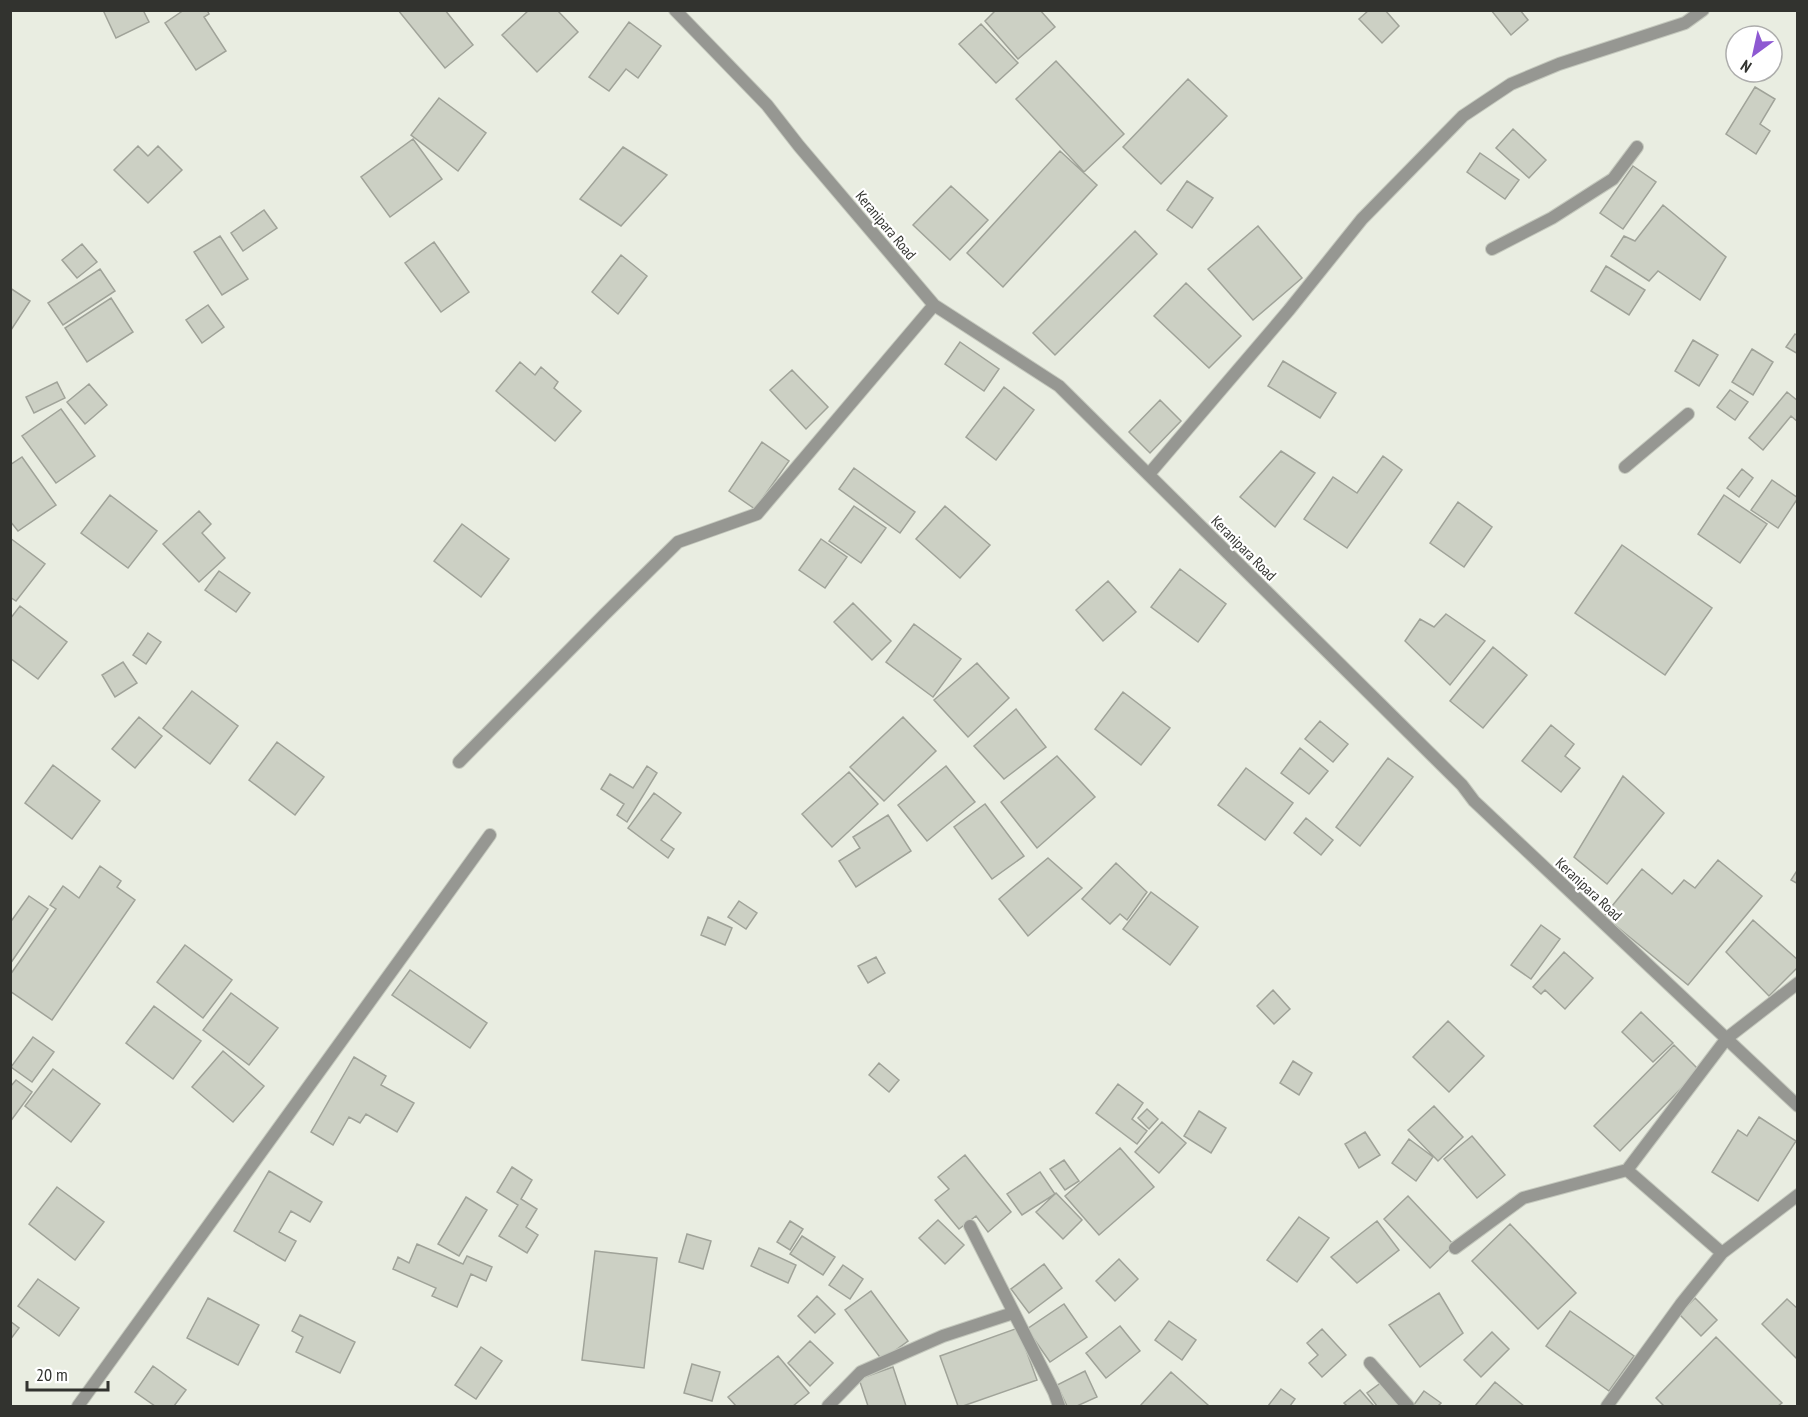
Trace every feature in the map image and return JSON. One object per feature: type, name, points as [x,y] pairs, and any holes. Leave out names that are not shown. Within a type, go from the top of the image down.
[{"type":"street","name":"Keranipara Road","points":[[675,10],[767,105],[934,305],[1059,386],[1462,785],[1474,801],[1797,1106]]},
{"type":"street","points":[[1149,474],[1289,310],[1362,219],[1463,116],[1511,84],[1559,64],[1685,23],[1703,10]]},
{"type":"street","points":[[1492,249],[1552,218],[1613,179],[1637,147]]},
{"type":"street","points":[[459,762],[678,542],[757,514],[934,305]]},
{"type":"street","points":[[1625,466],[1688,414]]},
{"type":"street","points":[[78,1407],[490,835]]},
{"type":"street","points":[[1455,1248],[1523,1198],[1627,1170],[1727,1038],[1797,983]]},
{"type":"street","points":[[1627,1170],[1722,1252]]},
{"type":"street","points":[[1607,1407],[1681,1304],[1722,1252],[1797,1195]]},
{"type":"street","points":[[970,1226],[1054,1392],[1059,1407]]},
{"type":"street","points":[[828,1407],[861,1372],[943,1336],[1013,1313]]},
{"type":"street","points":[[1389,1385],[1408,1407]]},
{"type":"building","points":[[103,10],[143,10],[149,22],[116,38]]},
{"type":"building","points":[[184,10],[207,10],[209,14],[204,17],[226,51],[196,70],[165,23]]},
{"type":"building","points":[[398,10],[445,10],[473,45],[445,68]]},
{"type":"building","points":[[529,10],[557,10],[578,32],[537,72],[502,35]]},
{"type":"building","points":[[996,10],[1040,10],[1055,27],[1018,59],[985,21]]},
{"type":"building","points":[[1369,10],[1385,10],[1399,26],[1382,43],[1359,19]]},
{"type":"building","points":[[1491,10],[1520,10],[1528,20],[1511,35]]},
{"type":"building","points":[[629,22],[661,46],[638,78],[626,69],[609,91],[589,77]]},
{"type":"building","points":[[981,24],[1018,63],[996,83],[959,44]]},
{"type":"building","points":[[1056,61],[1124,134],[1084,172],[1016,99]]},
{"type":"building","points":[[1188,79],[1227,116],[1161,184],[1123,147]]},
{"type":"building","points":[[1755,87],[1775,99],[1760,124],[1770,131],[1756,154],[1726,134]]},
{"type":"building","points":[[439,98],[486,133],[458,171],[411,135]]},
{"type":"building","points":[[1513,129],[1546,160],[1529,178],[1496,148]]},
{"type":"building","points":[[413,139],[442,179],[390,217],[361,177]]},
{"type":"building","points":[[138,146],[148,156],[158,146],[182,170],[148,203],[114,170]]},
{"type":"building","points":[[623,147],[667,175],[621,226],[580,199]]},
{"type":"building","points":[[1060,151],[1097,185],[1003,287],[967,253]]},
{"type":"building","points":[[1480,153],[1519,180],[1505,199],[1467,172]]},
{"type":"building","points":[[1633,166],[1656,182],[1623,229],[1600,213]]},
{"type":"building","points":[[1187,181],[1213,198],[1192,228],[1167,210]]},
{"type":"building","points":[[951,186],[988,220],[950,260],[913,225]]},
{"type":"building","points":[[1663,205],[1726,257],[1700,300],[1658,271],[1649,281],[1611,256],[1624,236],[1635,241]]},
{"type":"building","points":[[264,210],[277,228],[243,251],[231,233]]},
{"type":"building","points":[[1258,226],[1302,278],[1253,320],[1208,269]]},
{"type":"building","points":[[1135,231],[1157,254],[1055,355],[1033,333]]},
{"type":"building","points":[[220,236],[248,279],[222,295],[194,252]]},
{"type":"building","points":[[434,242],[469,292],[441,312],[405,263]]},
{"type":"building","points":[[82,244],[97,262],[77,278],[62,260]]},
{"type":"building","points":[[621,255],[647,276],[618,314],[592,292]]},
{"type":"building","points":[[1606,266],[1645,290],[1629,315],[1591,291]]},
{"type":"building","points":[[100,269],[115,291],[63,325],[48,303]]},
{"type":"building","points":[[1186,283],[1241,336],[1209,368],[1154,316]]},
{"type":"building","points":[[10,288],[30,301],[11,330],[10,329]]},
{"type":"building","points":[[111,298],[133,332],[87,362],[65,328]]},
{"type":"building","points":[[208,305],[224,327],[202,343],[186,320]]},
{"type":"building","points":[[1795,334],[1798,336],[1798,354],[1786,347]]},
{"type":"building","points":[[1693,340],[1718,355],[1699,386],[1675,371]]},
{"type":"building","points":[[960,342],[999,369],[984,391],[945,364]]},
{"type":"building","points":[[1752,349],[1773,362],[1753,395],[1732,382]]},
{"type":"building","points":[[1283,361],[1336,393],[1320,418],[1268,386]]},
{"type":"building","points":[[520,362],[535,375],[541,367],[558,382],[554,388],[581,411],[555,441],[496,391]]},
{"type":"building","points":[[792,370],[828,407],[806,429],[770,390]]},
{"type":"building","points":[[57,382],[65,398],[34,413],[26,397]]},
{"type":"building","points":[[89,384],[107,405],[85,424],[67,402]]},
{"type":"building","points":[[1004,387],[1034,410],[996,460],[966,437]]},
{"type":"building","points":[[1730,390],[1748,402],[1735,420],[1717,407]]},
{"type":"building","points":[[1787,392],[1798,401],[1798,422],[1791,416],[1763,450],[1749,438]]},
{"type":"building","points":[[1160,400],[1181,421],[1150,453],[1129,432]]},
{"type":"building","points":[[61,409],[95,456],[56,483],[22,436]]},
{"type":"building","points":[[762,442],[789,461],[755,509],[729,491]]},
{"type":"building","points":[[1281,451],[1315,473],[1275,527],[1240,497]]},
{"type":"building","points":[[1383,456],[1402,470],[1347,548],[1304,519],[1333,477],[1357,493]]},
{"type":"building","points":[[22,457],[56,505],[18,531],[10,521],[10,465]]},
{"type":"building","points":[[854,468],[915,512],[900,533],[839,489]]},
{"type":"building","points":[[1742,469],[1753,478],[1739,497],[1727,488]]},
{"type":"building","points":[[1772,480],[1798,498],[1778,528],[1751,510]]},
{"type":"building","points":[[110,495],[157,531],[128,568],[81,533]]},
{"type":"building","points":[[1724,495],[1767,524],[1740,563],[1698,534]]},
{"type":"building","points":[[1458,502],[1492,527],[1464,567],[1430,543]]},
{"type":"building","points":[[854,506],[886,528],[861,563],[829,541]]},
{"type":"building","points":[[945,506],[990,545],[960,578],[916,539]]},
{"type":"building","points":[[199,511],[211,524],[202,533],[225,558],[199,582],[163,544]]},
{"type":"building","points":[[462,524],[509,559],[481,597],[434,561]]},
{"type":"building","points":[[10,538],[45,564],[16,601],[10,597]]},
{"type":"building","points":[[821,539],[847,557],[825,588],[799,570]]},
{"type":"building","points":[[1622,545],[1712,608],[1665,675],[1575,613]]},
{"type":"building","points":[[1180,569],[1226,604],[1198,642],[1151,607]]},
{"type":"building","points":[[219,571],[250,593],[236,612],[205,590]]},
{"type":"building","points":[[1108,581],[1136,612],[1103,641],[1076,610]]},
{"type":"building","points":[[853,603],[891,641],[872,660],[834,622]]},
{"type":"building","points":[[20,606],[67,642],[38,679],[10,658],[10,619]]},
{"type":"building","points":[[1446,614],[1485,641],[1450,685],[1405,641],[1420,619],[1434,627]]},
{"type":"building","points":[[914,624],[961,659],[933,697],[886,662]]},
{"type":"building","points":[[148,633],[161,642],[146,664],[133,655]]},
{"type":"building","points":[[1493,647],[1527,675],[1483,728],[1450,701]]},
{"type":"building","points":[[123,662],[137,683],[115,697],[102,675]]},
{"type":"building","points":[[977,663],[1009,698],[968,737],[934,700]]},
{"type":"building","points":[[192,691],[238,726],[210,764],[163,728]]},
{"type":"building","points":[[1123,692],[1170,728],[1141,765],[1095,729]]},
{"type":"building","points":[[1016,709],[1046,747],[1004,779],[974,746]]},
{"type":"building","points":[[139,717],[162,736],[135,768],[112,749]]},
{"type":"building","points":[[903,717],[936,751],[884,801],[850,767]]},
{"type":"building","points":[[1320,721],[1348,744],[1333,762],[1305,739]]},
{"type":"building","points":[[1551,725],[1574,744],[1565,756],[1580,768],[1561,792],[1522,761]]},
{"type":"building","points":[[277,742],[324,777],[295,815],[249,780]]},
{"type":"building","points":[[1300,748],[1328,771],[1309,794],[1281,773]]},
{"type":"building","points":[[1057,756],[1095,797],[1037,848],[1001,802]]},
{"type":"building","points":[[1388,758],[1413,777],[1360,846],[1336,827]]},
{"type":"building","points":[[53,765],[100,801],[72,839],[25,803]]},
{"type":"building","points":[[647,766],[657,773],[627,822],[617,815],[624,804],[601,789],[610,774],[633,788]]},
{"type":"building","points":[[946,766],[975,802],[927,841],[898,805]]},
{"type":"building","points":[[1246,768],[1293,803],[1265,840],[1218,805]]},
{"type":"building","points":[[849,772],[878,804],[832,847],[802,814]]},
{"type":"building","points":[[1623,776],[1664,813],[1607,884],[1574,857]]},
{"type":"building","points":[[654,793],[681,813],[661,840],[674,849],[668,858],[628,828]]},
{"type":"building","points":[[985,804],[1024,856],[992,879],[954,827]]},
{"type":"building","points":[[888,815],[911,851],[856,887],[839,861],[860,848],[853,837]]},
{"type":"building","points":[[1306,818],[1333,840],[1321,855],[1294,833]]},
{"type":"building","points":[[1048,858],[1082,888],[1028,936],[999,899]]},
{"type":"building","points":[[1718,860],[1762,896],[1688,985],[1604,916],[1642,869],[1672,894],[1684,880],[1695,888]]},
{"type":"building","points":[[1116,863],[1147,892],[1127,920],[1120,914],[1110,924],[1082,899]]},
{"type":"building","points":[[100,866],[121,881],[117,887],[135,900],[52,1020],[10,991],[10,975],[56,909],[50,905],[63,886],[79,898]]},
{"type":"building","points":[[1798,869],[1798,884],[1791,880]]},
{"type":"building","points":[[1151,892],[1198,927],[1170,965],[1123,929]]},
{"type":"building","points":[[29,896],[48,909],[10,964],[10,919],[12,920]]},
{"type":"building","points":[[739,901],[757,913],[746,929],[728,917]]},
{"type":"building","points":[[708,917],[732,928],[725,945],[701,935]]},
{"type":"building","points":[[1753,920],[1798,960],[1798,967],[1769,996],[1726,952]]},
{"type":"building","points":[[1541,925],[1560,939],[1531,979],[1511,965]]},
{"type":"building","points":[[185,945],[232,980],[203,1018],[157,982]]},
{"type":"building","points":[[1564,952],[1593,978],[1565,1009],[1545,990],[1541,994],[1533,987]]},
{"type":"building","points":[[876,957],[885,973],[868,983],[858,966]]},
{"type":"building","points":[[410,970],[487,1023],[470,1048],[392,995]]},
{"type":"building","points":[[1273,990],[1290,1009],[1274,1024],[1257,1006]]},
{"type":"building","points":[[231,993],[278,1028],[249,1065],[203,1030]]},
{"type":"building","points":[[154,1006],[201,1041],[173,1079],[126,1043]]},
{"type":"building","points":[[1641,1012],[1673,1043],[1653,1062],[1622,1032]]},
{"type":"building","points":[[1448,1021],[1484,1056],[1449,1092],[1413,1057]]},
{"type":"building","points":[[33,1037],[54,1052],[32,1082],[11,1067]]},
{"type":"building","points":[[1674,1045],[1699,1070],[1620,1151],[1594,1126]]},
{"type":"building","points":[[223,1051],[264,1086],[233,1122],[192,1087]]},
{"type":"building","points":[[354,1057],[386,1076],[381,1085],[414,1103],[397,1132],[366,1114],[360,1123],[349,1117],[333,1145],[311,1132]]},
{"type":"building","points":[[1293,1061],[1312,1073],[1299,1095],[1280,1083]]},
{"type":"building","points":[[879,1063],[899,1080],[889,1092],[869,1075]]},
{"type":"building","points":[[53,1069],[100,1104],[71,1142],[25,1106]]},
{"type":"building","points":[[16,1080],[32,1092],[10,1122],[10,1087]]},
{"type":"building","points":[[1118,1084],[1143,1103],[1132,1119],[1147,1131],[1137,1144],[1096,1113]]},
{"type":"building","points":[[1434,1106],[1463,1137],[1438,1161],[1408,1130]]},
{"type":"building","points":[[1147,1109],[1158,1119],[1149,1129],[1138,1118]]},
{"type":"building","points":[[1199,1111],[1226,1128],[1211,1153],[1184,1136]]},
{"type":"building","points":[[1759,1117],[1796,1141],[1758,1201],[1712,1172],[1738,1130],[1747,1136]]},
{"type":"building","points":[[1162,1122],[1186,1143],[1159,1173],[1135,1152]]},
{"type":"building","points":[[1365,1132],[1380,1155],[1359,1168],[1345,1144]]},
{"type":"building","points":[[1472,1136],[1505,1175],[1477,1198],[1444,1159]]},
{"type":"building","points":[[1409,1139],[1433,1157],[1416,1181],[1392,1163]]},
{"type":"building","points":[[1120,1148],[1154,1187],[1099,1235],[1065,1196]]},
{"type":"building","points":[[965,1155],[1011,1212],[988,1232],[976,1216],[959,1229],[935,1200],[949,1189],[938,1177]]},
{"type":"building","points":[[1064,1160],[1079,1181],[1065,1190],[1050,1169]]},
{"type":"building","points":[[512,1167],[532,1180],[521,1199],[537,1209],[526,1227],[538,1235],[527,1253],[499,1236],[518,1205],[497,1192]]},
{"type":"building","points":[[269,1171],[322,1202],[310,1222],[291,1211],[279,1232],[296,1241],[285,1261],[234,1231]]},
{"type":"building","points":[[1040,1172],[1055,1194],[1022,1215],[1007,1194]]},
{"type":"building","points":[[57,1187],[104,1222],[75,1260],[29,1224]]},
{"type":"building","points":[[1056,1193],[1082,1220],[1063,1239],[1036,1212]]},
{"type":"building","points":[[1408,1196],[1454,1245],[1430,1268],[1384,1219]]},
{"type":"building","points":[[466,1197],[487,1210],[459,1256],[438,1244]]},
{"type":"building","points":[[1299,1217],[1329,1238],[1297,1282],[1267,1260]]},
{"type":"building","points":[[938,1220],[964,1245],[945,1264],[919,1238]]},
{"type":"building","points":[[790,1221],[803,1229],[790,1250],[777,1242]]},
{"type":"building","points":[[1377,1221],[1399,1250],[1357,1283],[1331,1257]]},
{"type":"building","points":[[1510,1224],[1576,1293],[1538,1329],[1472,1261]]},
{"type":"building","points":[[687,1234],[711,1241],[703,1269],[679,1262]]},
{"type":"building","points":[[802,1236],[835,1257],[823,1275],[790,1254]]},
{"type":"building","points":[[417,1244],[463,1264],[467,1256],[492,1267],[486,1281],[471,1274],[457,1307],[432,1296],[436,1288],[393,1269],[398,1257],[409,1263]]},
{"type":"building","points":[[759,1248],[796,1265],[788,1283],[751,1266]]},
{"type":"building","points":[[595,1251],[657,1258],[644,1368],[582,1360]]},
{"type":"building","points":[[1119,1259],[1138,1279],[1115,1301],[1096,1281]]},
{"type":"building","points":[[1044,1264],[1062,1288],[1029,1313],[1011,1289]]},
{"type":"building","points":[[843,1265],[863,1279],[850,1299],[829,1285]]},
{"type":"building","points":[[38,1279],[79,1308],[59,1336],[18,1306]]},
{"type":"building","points":[[871,1291],[908,1341],[882,1360],[845,1310]]},
{"type":"building","points":[[1439,1293],[1463,1333],[1420,1367],[1389,1325]]},
{"type":"building","points":[[817,1296],[835,1314],[815,1333],[798,1316]]},
{"type":"building","points":[[208,1298],[259,1325],[238,1365],[187,1338]]},
{"type":"building","points":[[1695,1298],[1717,1320],[1701,1336],[1679,1314]]},
{"type":"building","points":[[1787,1299],[1798,1309],[1798,1360],[1762,1324]]},
{"type":"building","points":[[1064,1304],[1087,1337],[1050,1362],[1027,1329]]},
{"type":"building","points":[[1570,1311],[1634,1356],[1609,1391],[1546,1346]]},
{"type":"building","points":[[300,1315],[355,1342],[340,1373],[296,1352],[303,1337],[292,1331]]},
{"type":"building","points":[[10,1321],[19,1328],[10,1340]]},
{"type":"building","points":[[1169,1321],[1196,1340],[1182,1360],[1155,1340]]},
{"type":"building","points":[[1120,1326],[1140,1351],[1106,1378],[1086,1353]]},
{"type":"building","points":[[1018,1328],[1037,1380],[958,1406],[940,1356]]},
{"type":"building","points":[[1322,1329],[1346,1355],[1322,1377],[1309,1363],[1318,1355],[1307,1343]]},
{"type":"building","points":[[1492,1332],[1509,1349],[1481,1377],[1464,1360]]},
{"type":"building","points":[[1716,1337],[1782,1403],[1778,1406],[1664,1406],[1656,1398]]},
{"type":"building","points":[[810,1341],[833,1363],[810,1386],[788,1363]]},
{"type":"building","points":[[481,1347],[502,1361],[476,1399],[455,1385]]},
{"type":"building","points":[[778,1356],[809,1393],[793,1406],[736,1406],[728,1397]]},
{"type":"building","points":[[692,1364],[720,1372],[712,1401],[684,1393]]},
{"type":"building","points":[[153,1366],[186,1390],[174,1406],[155,1406],[135,1392]]},
{"type":"building","points":[[893,1367],[906,1406],[868,1406],[859,1379]]},
{"type":"building","points":[[1085,1371],[1097,1397],[1077,1406],[1067,1406],[1057,1385]]},
{"type":"building","points":[[1171,1372],[1208,1405],[1140,1406]]},
{"type":"building","points":[[1382,1382],[1401,1406],[1377,1406],[1367,1393]]},
{"type":"building","points":[[1495,1382],[1524,1406],[1475,1406]]},
{"type":"building","points":[[1281,1389],[1295,1399],[1290,1406],[1268,1406]]},
{"type":"building","points":[[1360,1390],[1374,1406],[1347,1406],[1344,1403]]},
{"type":"building","points":[[1424,1391],[1441,1403],[1438,1406],[1413,1406]]}]
